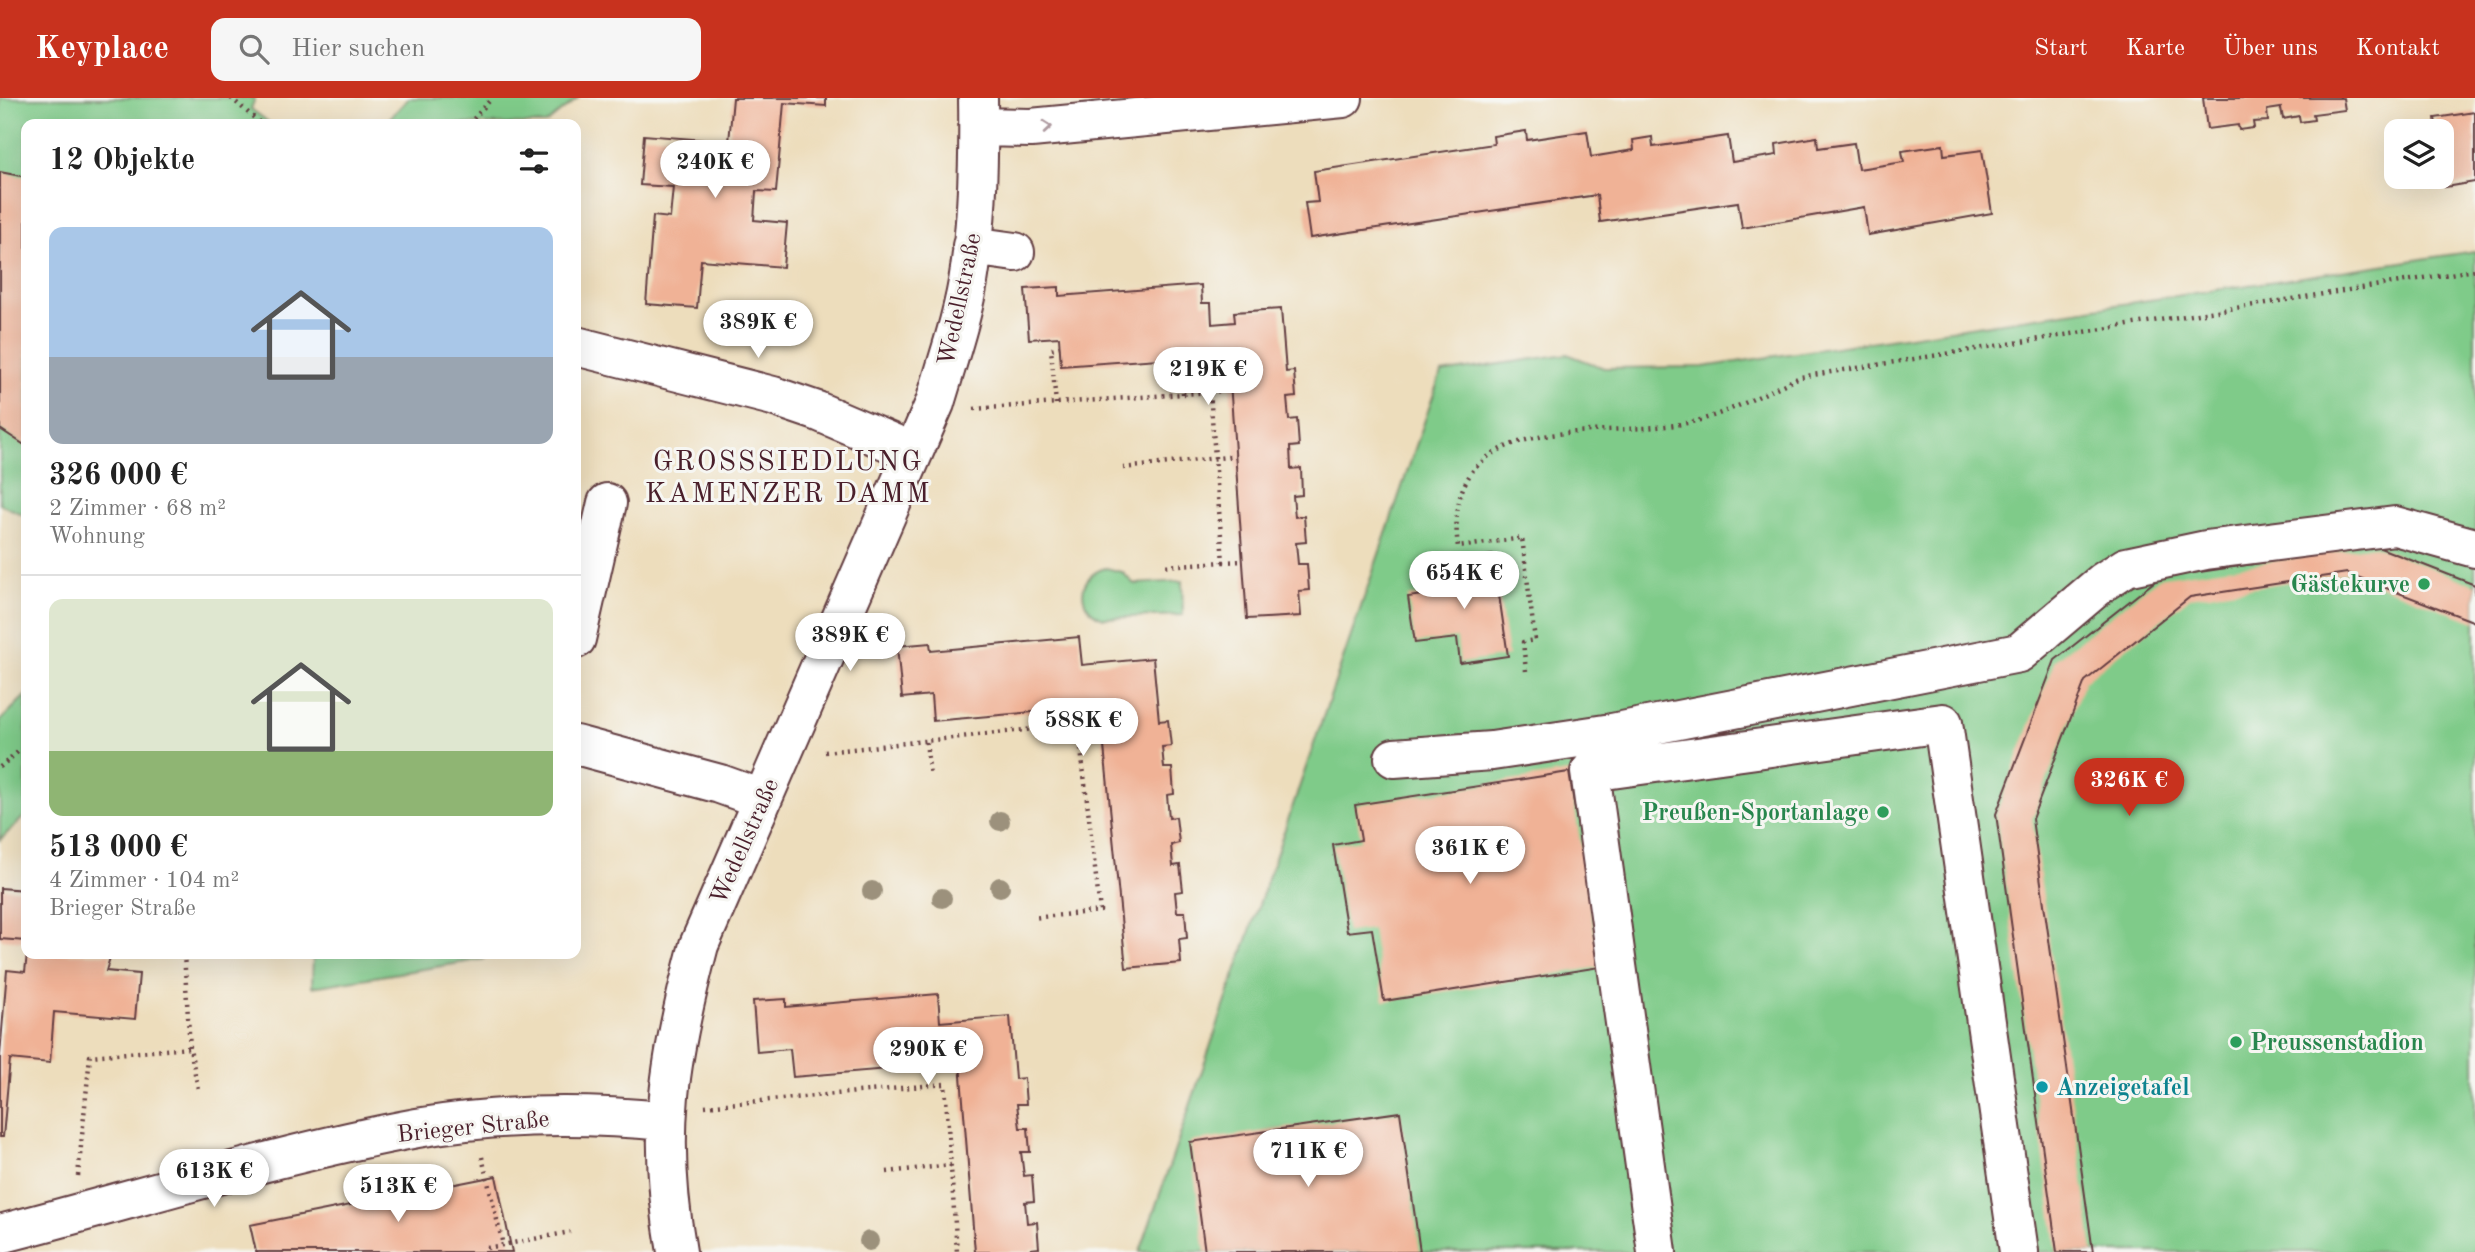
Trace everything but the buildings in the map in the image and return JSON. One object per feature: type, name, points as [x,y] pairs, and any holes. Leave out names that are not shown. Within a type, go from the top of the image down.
[{"type":"street","points":[[979,112],[1045,127],[1343,98]]},
{"type":"street","name":"Wedellstraße","points":[[677,1252],[669,1196],[665,1121],[680,1017],[699,945],[935,403],[954,340],[972,246],[979,112]]},
{"type":"street","points":[[972,246],[1015,252]]},
{"type":"street","points":[[581,347],[741,386],[817,411],[913,452]]},
{"type":"street","points":[[581,617],[607,503]]},
{"type":"street","points":[[1394,758],[1492,751],[1612,733],[2020,653],[2103,582],[2126,566],[2206,550],[2395,526],[2475,548]]},
{"type":"street","points":[[1657,1252],[1590,772],[1943,723],[2019,1252]]},
{"type":"street","points":[[581,746],[720,784],[762,799]]},
{"type":"street","name":"Brieger Straße","points":[[0,1234],[300,1155],[418,1128],[529,1117],[618,1117],[665,1121]]},
{"type":"path","points":[[231,98],[256,119]]},
{"type":"path","points":[[473,119],[492,98]]},
{"type":"path","points":[[1526,671],[1523,642],[1535,640],[1522,538],[1458,547],[1454,520],[1461,489],[1478,462],[1510,442],[1562,434],[1696,421],[1800,377],[2475,270]]},
{"type":"path","points":[[1056,404],[1051,349],[1060,347]]},
{"type":"path","points":[[1180,357],[1183,394]]},
{"type":"path","points":[[970,409],[1231,390]]},
{"type":"path","points":[[1210,391],[1223,562]]},
{"type":"path","points":[[1123,468],[1236,456]]},
{"type":"path","points":[[1164,566],[1243,561]]},
{"type":"path","points":[[824,752],[1078,724],[1100,911],[1033,918]]},
{"type":"path","points":[[926,742],[930,775]]},
{"type":"path","points":[[0,767],[21,749]]},
{"type":"path","points":[[184,959],[190,1048],[198,1089]]},
{"type":"path","points":[[77,1187],[90,1056],[190,1048]]},
{"type":"path","points":[[704,1107],[945,1084],[957,1252]]},
{"type":"path","points":[[479,1144],[503,1245]]},
{"type":"path","points":[[887,1172],[951,1165]]},
{"type":"path","points":[[487,1248],[570,1232]]},
{"type":"green space","points":[[0,98],[255,98],[251,109],[264,119],[21,119],[21,514],[0,504]]},
{"type":"green space","points":[[409,98],[578,98],[552,119],[389,119]]},
{"type":"green space","name":"Preußen-Sportanlage","points":[[2475,251],[2475,1252],[1140,1252],[1441,373],[1567,354],[1604,368],[1703,367]]},
{"type":"green space","points":[[1106,568],[1122,572],[1134,584],[1182,581],[1183,615],[1104,618],[1095,614],[1084,600],[1083,592],[1089,578]]},
{"type":"green space","points":[[21,700],[21,820],[0,840],[0,721]]},
{"type":"green space","points":[[313,959],[484,959],[312,987]]},
{"type":"place","name":"Gästekurve","points":[[2424,584]]},
{"type":"place","name":"Preußen-Sportanlage","points":[[1883,812]]},
{"type":"place","name":"Preussenstadion","points":[[2236,1042]]},
{"type":"place","name":"Anzeigetafel","points":[[2042,1087]]},
{"type":"district","name":"GROSSSIEDLUNG KAMENZER DAMM","points":[[788,476]]}]
